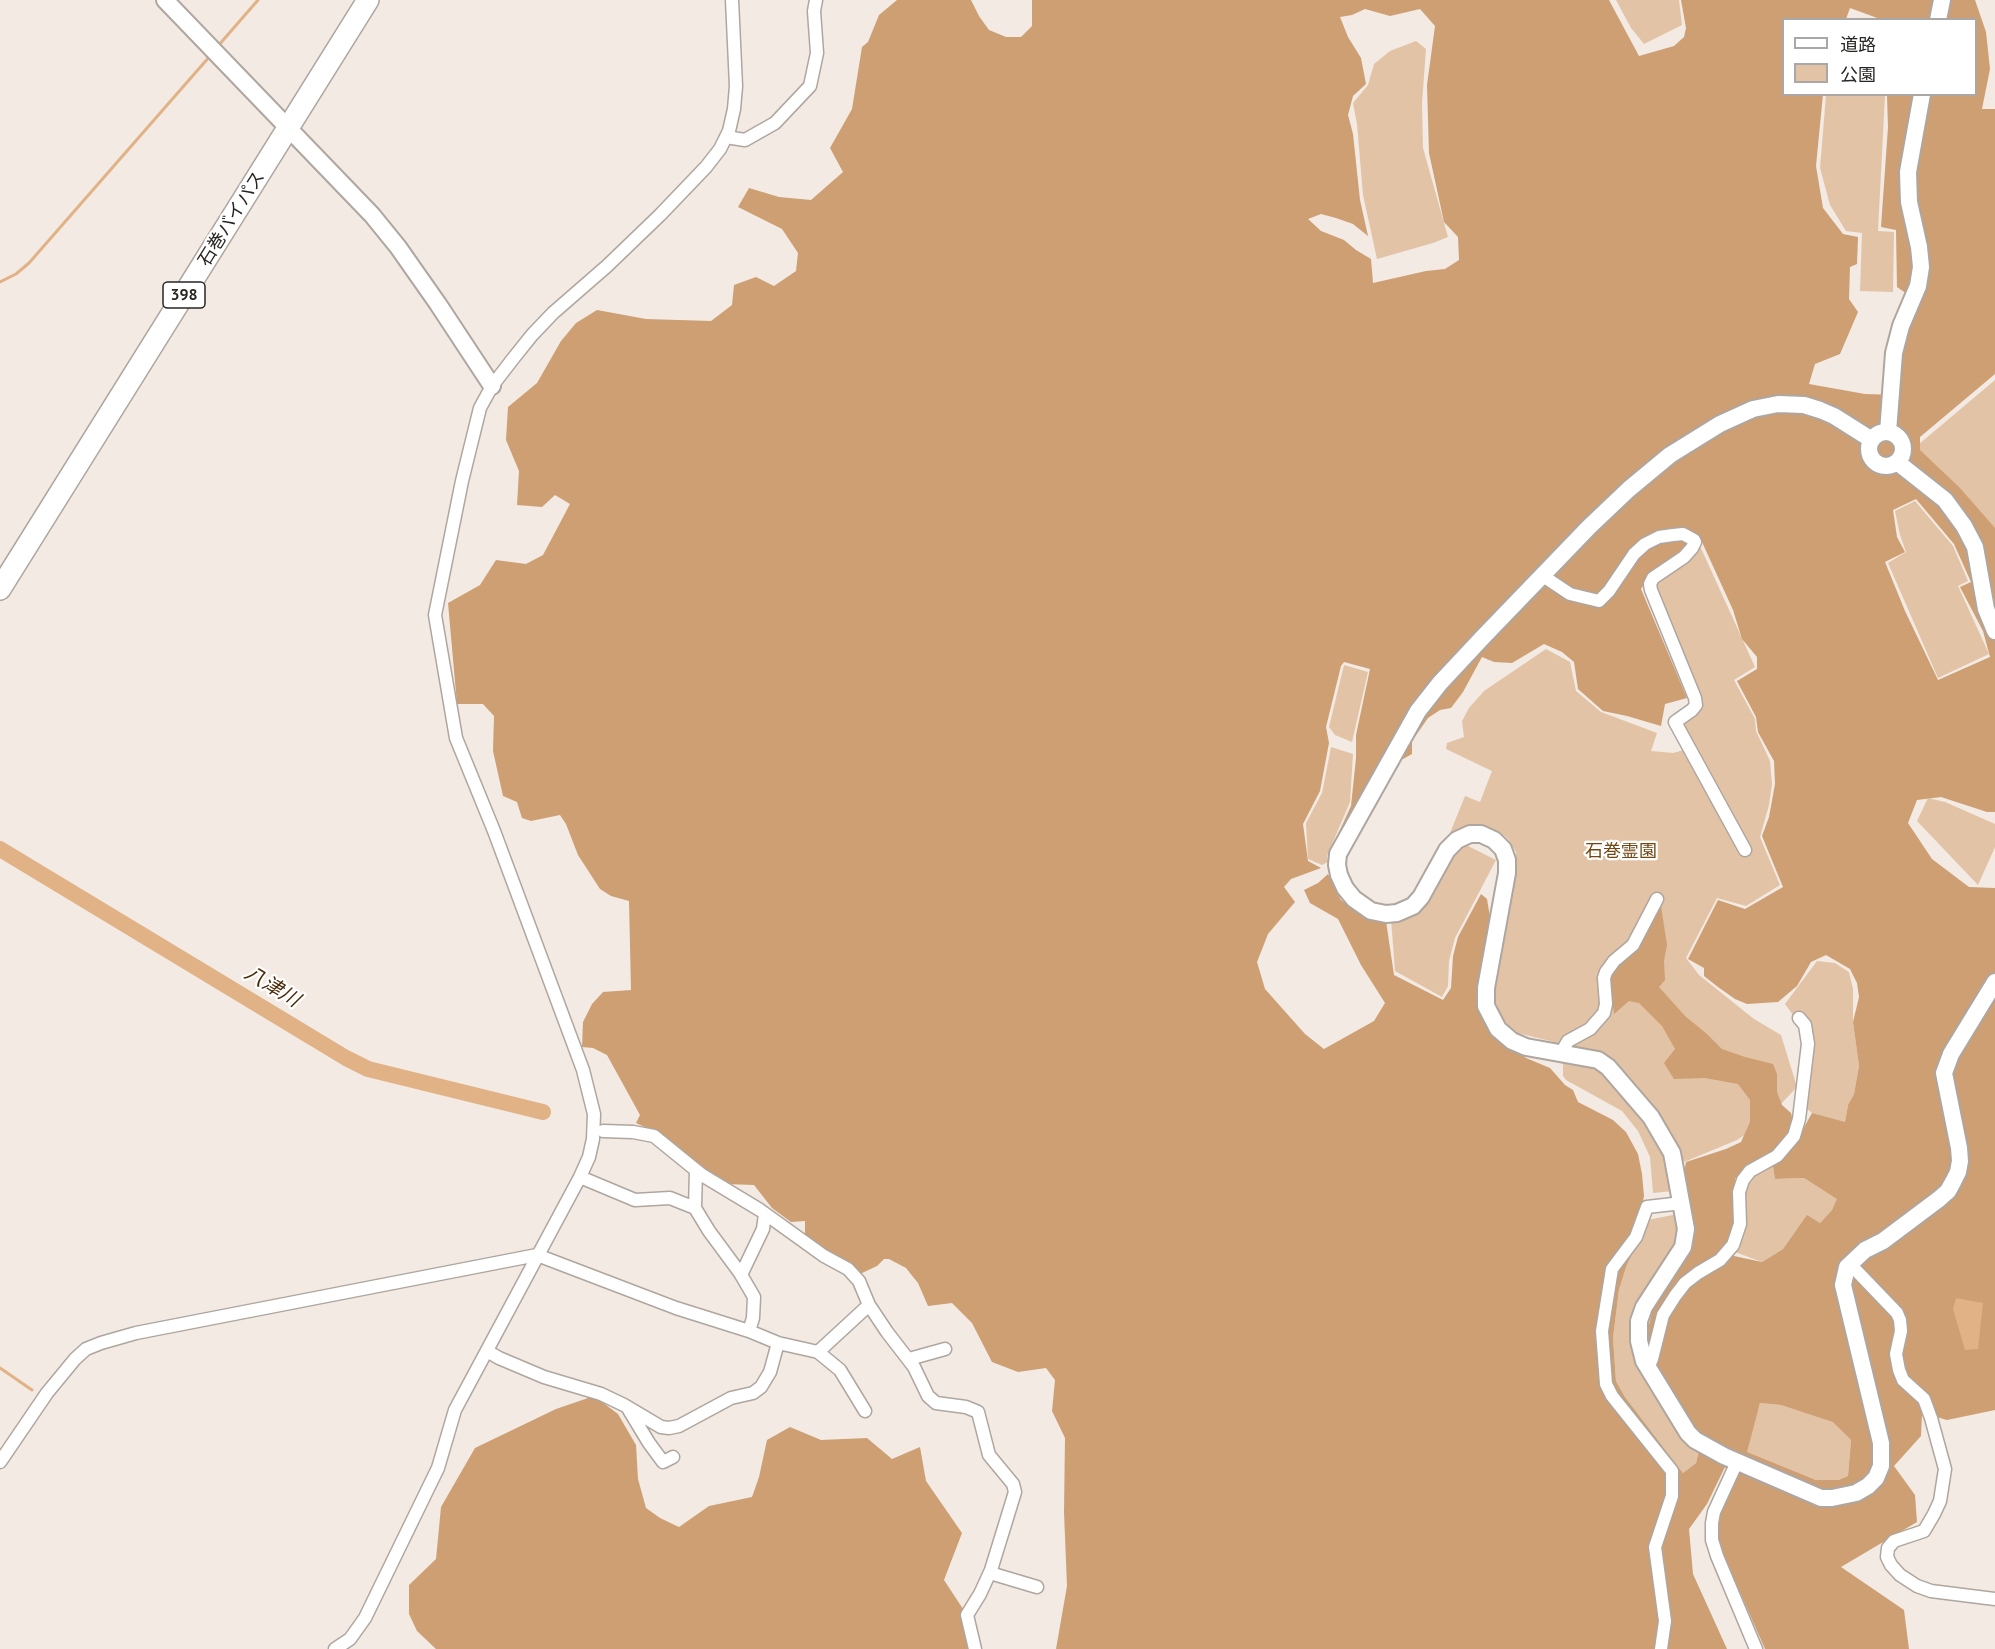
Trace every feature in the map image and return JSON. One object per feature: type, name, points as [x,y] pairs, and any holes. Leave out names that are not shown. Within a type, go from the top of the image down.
[{"type":"highway","name":"石巻バイパス","points":[[0,589],[368,0]]},
{"type":"street","points":[[165,0],[372,215],[398,247],[492,386]]},
{"type":"street","points":[[335,1649],[350,1639],[365,1618],[438,1468],[454,1410],[580,1177],[589,1157],[593,1139],[594,1114],[583,1070],[494,831],[456,738],[435,615],[471,442],[480,408],[492,386],[532,335],[688,187],[720,149],[734,109],[736,87],[732,0]]},
{"type":"street","points":[[726,137],[745,140],[775,123],[810,86],[817,52],[814,11],[816,0]]},
{"type":"street","points":[[1938,18],[1942,0]]},
{"type":"street","points":[[1888,432],[1894,353],[1901,326],[1918,286],[1921,267],[1909,202],[1908,172],[1922,96]]},
{"type":"street","points":[[1872,440],[1820,410],[1804,405],[1778,404],[1753,409],[1720,424],[1670,455],[1629,489],[1589,527],[1440,683],[1418,711],[1338,854],[1337,865],[1345,888],[1354,899],[1371,910],[1386,914],[1397,913],[1413,906],[1421,897],[1447,850],[1457,840],[1470,834],[1481,834],[1494,840],[1503,849],[1508,861],[1507,873],[1486,988],[1486,1006],[1498,1029],[1512,1041],[1526,1047],[1598,1060],[1608,1067],[1651,1117],[1672,1153],[1686,1229],[1683,1246],[1644,1306],[1640,1321],[1639,1341],[1641,1353],[1648,1368],[1688,1433],[1704,1446],[1821,1498],[1856,1493],[1876,1478],[1881,1466],[1881,1443],[1843,1285],[1847,1267],[1865,1250],[1883,1241],[1939,1199],[1948,1191],[1953,1182],[1960,1161],[1959,1148],[1944,1073],[1951,1054],[1995,982]]},
{"type":"street","points":[[1888,432],[1896,436],[1902,444],[1902,453],[1897,462],[1887,466],[1877,464],[1869,450],[1872,440],[1879,434],[1888,432]]},
{"type":"street","points":[[1897,462],[1945,500],[1964,526],[1975,547],[1986,609],[1995,631]]},
{"type":"street","points":[[1543,576],[1570,594],[1599,601],[1609,591],[1634,554],[1645,544],[1659,537],[1673,534],[1683,534],[1694,540],[1692,548],[1653,578],[1650,584],[1695,698],[1696,705],[1692,710],[1675,722],[1745,850]]},
{"type":"street","points":[[1561,1053],[1568,1041],[1590,1029],[1604,1013],[1606,972],[1614,961],[1633,945],[1657,900]]},
{"type":"street","points":[[1648,1368],[1663,1315],[1675,1296],[1685,1283],[1720,1260],[1733,1245],[1740,1224],[1739,1192],[1743,1180],[1750,1171],[1777,1156],[1794,1136],[1799,1119],[1808,1044],[1805,1025],[1799,1018]]},
{"type":"street","points":[[603,1131],[633,1132],[654,1136],[696,1170],[854,1275],[869,1305],[909,1359],[928,1396],[936,1403],[966,1407],[978,1412],[989,1455],[1013,1484],[1015,1492],[990,1573],[967,1615],[975,1649]]},
{"type":"street","points":[[696,1170],[695,1208],[754,1297],[753,1318],[749,1331]]},
{"type":"street","points":[[580,1177],[635,1200],[670,1198],[695,1208]]},
{"type":"street","points":[[1661,1649],[1665,1621],[1654,1547],[1672,1496],[1672,1471],[1612,1396],[1606,1384],[1602,1331],[1612,1269],[1636,1237],[1647,1207],[1682,1203]]},
{"type":"street","points":[[741,1275],[763,1229],[765,1214]]},
{"type":"street","points":[[0,1462],[47,1393],[75,1359],[93,1346],[136,1333],[537,1255],[676,1308],[778,1342],[818,1352],[840,1370],[865,1411]]},
{"type":"street","points":[[1850,1264],[1897,1313],[1901,1331],[1896,1354],[1899,1370],[1903,1380],[1924,1399],[1946,1468],[1940,1501],[1924,1531],[1894,1541],[1888,1548],[1887,1557],[1900,1575],[1917,1586],[1931,1591],[1995,1599]]},
{"type":"street","points":[[818,1352],[869,1305]]},
{"type":"street","points":[[487,1351],[499,1359],[544,1377],[601,1394],[669,1428],[679,1426],[730,1398],[753,1393],[761,1387],[770,1372],[778,1342]]},
{"type":"street","points":[[909,1359],[945,1349]]},
{"type":"street","points":[[627,1406],[663,1462],[674,1457]]},
{"type":"street","points":[[1737,1462],[1714,1512],[1712,1540],[1756,1649]]},
{"type":"street","points":[[990,1573],[1037,1587]]},
{"type":"green space","points":[[1616,0],[1679,0],[1682,25],[1644,44],[1631,28]]},
{"type":"green space","points":[[1416,41],[1426,49],[1422,103],[1423,148],[1448,237],[1377,259],[1363,195],[1353,103],[1368,85],[1374,64],[1390,51]]},
{"type":"green space","points":[[1826,96],[1885,96],[1878,231],[1894,232],[1893,292],[1860,291],[1862,233],[1846,231],[1830,205],[1820,168]]},
{"type":"green space","points":[[1995,380],[1995,539],[1912,450]]},
{"type":"green space","points":[[1915,501],[1953,546],[1968,581],[1958,586],[1989,654],[1938,678],[1888,563],[1906,552],[1895,511]]},
{"type":"green space","name":"石巻霊園","points":[[1700,546],[1755,667],[1734,680],[1755,719],[1756,731],[1770,761],[1772,784],[1760,837],[1780,885],[1746,906],[1717,898],[1686,958],[1699,975],[1754,1019],[1781,1035],[1797,1087],[1763,1123],[1737,1140],[1684,1162],[1671,1132],[1656,1110],[1590,1051],[1518,1033],[1501,1017],[1496,1003],[1495,984],[1512,896],[1516,852],[1501,833],[1479,824],[1470,824],[1450,833],[1465,796],[1480,802],[1492,771],[1446,749],[1447,743],[1464,737],[1462,721],[1469,708],[1484,691],[1546,649],[1570,662],[1576,691],[1601,712],[1657,733],[1651,751],[1673,753],[1687,749],[1671,721],[1689,708],[1693,700],[1647,584],[1682,555]]},
{"type":"green space","points":[[1344,665],[1368,672],[1352,742],[1335,735],[1329,727]]},
{"type":"green space","points":[[1331,747],[1353,754],[1350,802],[1327,856],[1328,862],[1322,865],[1308,859],[1306,823],[1322,793]]},
{"type":"green space","points":[[1928,798],[1945,802],[1995,824],[1995,847],[1978,885],[1917,821]]},
{"type":"green space","points":[[1460,842],[1496,860],[1455,938],[1449,961],[1448,986],[1442,997],[1395,971],[1391,919]]},
{"type":"green space","points":[[1817,961],[1835,963],[1849,972],[1853,989],[1853,1022],[1859,1066],[1854,1094],[1848,1105],[1845,1123],[1812,1113],[1805,1107],[1811,1034],[1785,1004]]},
{"type":"green space","points":[[1563,1058],[1603,1069],[1618,1085],[1664,1148],[1674,1191],[1653,1193],[1650,1157],[1638,1131],[1622,1111],[1566,1080],[1563,1076]]},
{"type":"green space","points":[[1773,1166],[1775,1179],[1804,1178],[1838,1199],[1820,1223],[1807,1216],[1783,1249],[1762,1262],[1735,1252],[1741,1234],[1744,1190],[1749,1179]]},
{"type":"green space","points":[[1678,1214],[1679,1236],[1632,1338],[1699,1449],[1696,1463],[1683,1473],[1625,1397],[1616,1381],[1613,1338],[1620,1280],[1647,1220]]},
{"type":"green space","points":[[1760,1403],[1781,1405],[1833,1421],[1851,1440],[1848,1476],[1840,1480],[1816,1480],[1746,1452]]},
{"type":"shaded area","points":[[897,0],[971,0],[989,30],[1006,37],[1021,37],[1032,26],[1032,0],[1609,0],[1639,56],[1674,46],[1684,37],[1686,28],[1681,0],[1975,0],[1986,32],[1990,69],[1982,109],[1995,109],[1995,374],[1920,437],[1920,450],[1960,488],[1995,528],[1995,812],[1987,812],[1941,797],[1917,800],[1908,823],[1932,859],[1969,887],[1995,888],[1995,1410],[1947,1420],[1922,1413],[1921,1436],[1894,1466],[1915,1495],[1917,1522],[1841,1567],[1904,1610],[1909,1649],[1765,1649],[1721,1549],[1717,1533],[1721,1510],[1739,1472],[1725,1467],[1707,1504],[1689,1529],[1693,1574],[1727,1649],[1056,1649],[1067,1586],[1064,1512],[1065,1438],[1052,1411],[1055,1380],[1046,1368],[1018,1372],[992,1362],[972,1323],[952,1303],[928,1306],[918,1283],[906,1268],[889,1259],[884,1259],[877,1266],[860,1274],[805,1236],[805,1221],[791,1222],[772,1208],[754,1185],[725,1184],[660,1134],[636,1123],[640,1115],[607,1055],[593,1048],[582,1047],[583,1022],[592,1004],[603,992],[631,990],[629,901],[611,896],[600,889],[578,855],[560,815],[531,821],[522,818],[517,802],[503,796],[493,751],[494,716],[483,704],[457,704],[448,603],[480,585],[496,560],[526,564],[543,555],[570,504],[555,495],[542,507],[517,505],[519,471],[506,440],[508,407],[537,383],[561,341],[576,323],[597,310],[646,319],[711,321],[732,305],[734,285],[756,277],[774,286],[796,271],[798,253],[782,229],[738,207],[749,188],[779,197],[811,200],[843,172],[830,148],[852,109],[862,47],[868,42],[879,15]],"holes":[[[1850,8],[1877,18],[1977,18],[1977,96],[1887,96],[1888,127],[1881,227],[1896,230],[1897,287],[1920,303],[1908,333],[1902,357],[1899,395],[1865,394],[1809,384],[1815,364],[1840,354],[1858,312],[1849,299],[1850,267],[1857,264],[1858,237],[1843,234],[1823,208],[1816,166],[1823,96],[1782,96],[1782,18],[1846,18]],[[1365,9],[1390,16],[1420,9],[1435,26],[1427,85],[1429,153],[1444,222],[1458,237],[1459,260],[1445,269],[1373,283],[1371,259],[1344,240],[1321,231],[1308,219],[1321,214],[1336,218],[1353,224],[1368,236],[1360,200],[1353,134],[1348,115],[1353,96],[1366,84],[1361,58],[1348,37],[1340,17]],[[1916,499],[1954,544],[1971,582],[1960,587],[1983,631],[1990,657],[1938,680],[1905,611],[1885,562],[1905,552],[1897,537],[1893,510]],[[1702,542],[1733,610],[1742,639],[1757,657],[1757,669],[1737,681],[1756,717],[1758,732],[1774,761],[1775,784],[1769,817],[1762,836],[1783,887],[1745,909],[1718,900],[1688,959],[1704,968],[1704,976],[1718,987],[1747,1004],[1778,1002],[1797,986],[1811,962],[1826,955],[1850,969],[1857,983],[1859,997],[1853,1022],[1859,1066],[1854,1094],[1848,1105],[1845,1122],[1812,1113],[1792,1149],[1773,1166],[1775,1179],[1804,1178],[1837,1199],[1832,1210],[1820,1223],[1807,1215],[1783,1249],[1762,1262],[1734,1256],[1730,1241],[1735,1225],[1735,1179],[1745,1166],[1763,1160],[1790,1137],[1794,1125],[1791,1113],[1782,1105],[1777,1092],[1777,1074],[1773,1064],[1722,1049],[1685,1016],[1659,987],[1665,980],[1664,961],[1667,945],[1661,906],[1635,950],[1618,965],[1609,977],[1614,1014],[1629,1001],[1639,1003],[1662,1026],[1675,1049],[1664,1063],[1674,1079],[1705,1078],[1738,1084],[1750,1100],[1750,1122],[1741,1142],[1686,1162],[1684,1173],[1695,1234],[1691,1247],[1653,1308],[1648,1329],[1649,1350],[1655,1365],[1702,1437],[1696,1463],[1683,1473],[1625,1397],[1616,1381],[1613,1338],[1619,1289],[1647,1220],[1639,1221],[1644,1196],[1638,1154],[1626,1132],[1613,1120],[1578,1102],[1573,1090],[1565,1085],[1550,1068],[1526,1058],[1499,1038],[1477,1008],[1491,923],[1487,899],[1481,894],[1458,937],[1453,956],[1451,988],[1443,1000],[1394,975],[1386,921],[1364,916],[1341,900],[1328,874],[1318,883],[1304,890],[1310,903],[1338,919],[1361,965],[1385,1003],[1374,1021],[1324,1049],[1305,1034],[1265,989],[1257,962],[1268,934],[1295,902],[1284,887],[1291,879],[1321,868],[1308,861],[1303,824],[1320,791],[1329,743],[1326,727],[1341,666],[1344,662],[1370,669],[1356,735],[1351,806],[1328,856],[1331,859],[1390,748],[1403,759],[1412,754],[1412,741],[1428,718],[1440,710],[1451,708],[1463,692],[1482,657],[1494,662],[1512,663],[1544,644],[1562,652],[1574,662],[1578,689],[1603,711],[1661,726],[1665,704],[1687,698],[1641,589],[1648,578],[1678,555],[1683,548]],[[1760,1403],[1781,1405],[1833,1422],[1851,1440],[1848,1476],[1839,1480],[1816,1480],[1747,1452]]]},
{"type":"shaded area","points":[[1956,1298],[1983,1303],[1978,1349],[1965,1350],[1953,1309]]},
{"type":"shaded area","points":[[594,1396],[618,1414],[636,1445],[638,1479],[646,1508],[679,1527],[709,1506],[752,1497],[767,1440],[790,1427],[821,1440],[867,1438],[892,1459],[920,1447],[926,1481],[962,1533],[944,1580],[963,1609],[969,1649],[436,1649],[417,1631],[409,1614],[409,1585],[436,1559],[441,1507],[475,1448],[556,1409]]},
{"type":"waterway","points":[[218,46],[258,0]]},
{"type":"waterway","points":[[0,282],[16,274],[29,263],[210,56]]},
{"type":"waterway","name":"八津川","points":[[0,849],[346,1058],[368,1069],[543,1112]]},
{"type":"waterway","points":[[0,1368],[32,1390]]}]
